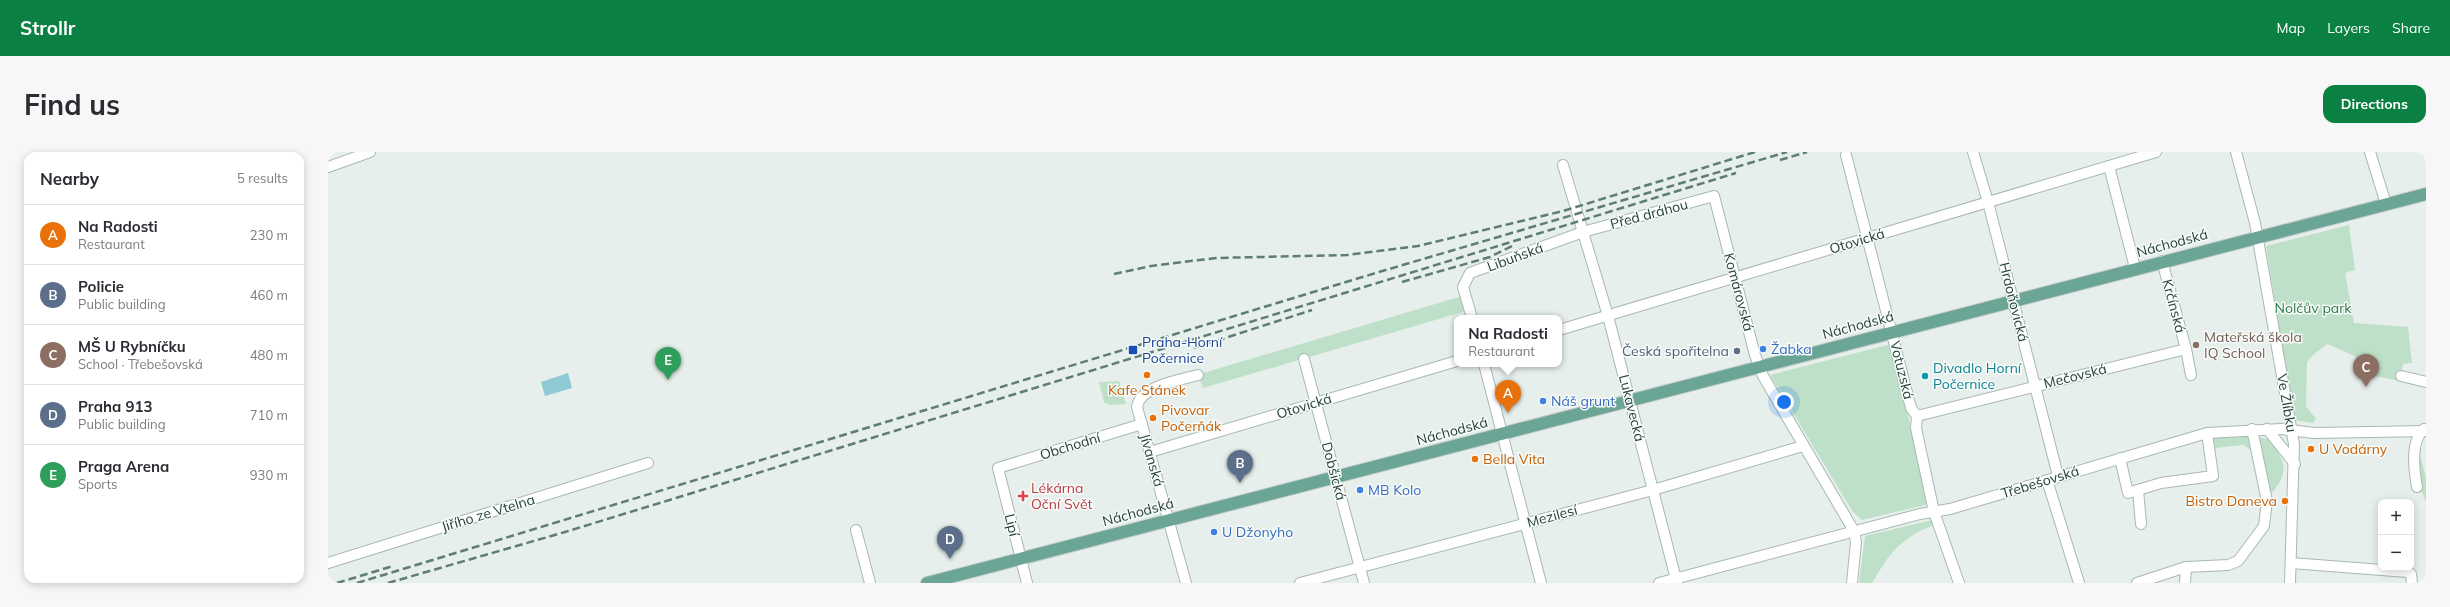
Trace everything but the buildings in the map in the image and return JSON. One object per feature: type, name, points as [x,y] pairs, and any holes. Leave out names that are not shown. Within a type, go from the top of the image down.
[{"type":"main road","name":"Náchodská","points":[[927,583],[2257,236],[2426,194]]},
{"type":"street","points":[[328,167],[370,152]]},
{"type":"street","name":"Hrdoňovická","points":[[1973,152],[1988,202],[2058,476]]},
{"type":"street","name":"Otovická","points":[[1562,329],[2156,152]]},
{"type":"street","name":"Ve Žlíbku","points":[[2236,152],[2257,236],[2292,429],[2295,464],[2290,583]]},
{"type":"street","points":[[2370,152],[2386,204]]},
{"type":"street","name":"Votuzská","points":[[1846,155],[1911,408],[1917,416],[1916,428],[1934,512],[1959,583]]},
{"type":"street","name":"Lukavecká","points":[[1563,165],[1608,316],[1676,581]]},
{"type":"street","points":[[2109,166],[2135,268]]},
{"type":"street","name":"Před dráhou","points":[[1583,232],[1714,196]]},
{"type":"street","name":"Komárovská","points":[[1714,196],[1734,278],[1760,366],[1804,446],[1854,531]]},
{"type":"street","name":"Libuňská","points":[[1471,315],[1463,287],[1465,280],[1470,274],[1583,232]]},
{"type":"street","name":"Krčínská","points":[[2162,261],[2186,349],[2191,375]]},
{"type":"street","name":"Mečovská","points":[[1917,416],[2186,349]]},
{"type":"street","name":"Dobšická","points":[[1304,359],[1364,583]]},
{"type":"street","name":"Otovická","points":[[1150,452],[1454,362]]},
{"type":"street","points":[[1485,367],[1541,583]]},
{"type":"street","name":"Jívanská","points":[[1186,583],[1170,520],[1137,407],[1138,400],[1148,391],[1198,375]]},
{"type":"street","points":[[2401,376],[2426,382]]},
{"type":"street","name":"Obchodní","points":[[998,468],[1142,424]]},
{"type":"street","points":[[2137,583],[2186,567],[2228,565],[2238,561],[2264,526],[2268,501],[2252,429]]},
{"type":"street","name":"Třebešovská","points":[[1659,583],[1676,581],[1854,531],[1934,512],[2207,433],[2252,429],[2292,429],[2314,433],[2424,430]]},
{"type":"street","points":[[2266,429],[2295,464]]},
{"type":"street","points":[[2416,487],[2414,468],[2416,446],[2424,430]]},
{"type":"street","points":[[2120,458],[2128,493],[2161,483],[2213,476],[2207,433]]},
{"type":"street","name":"Mezilesí","points":[[1300,583],[1653,490],[1804,446]]},
{"type":"street","name":"Jiřího ze Vtelna","points":[[328,563],[648,463]]},
{"type":"street","name":"Lipí","points":[[998,468],[1027,583]]},
{"type":"street","points":[[2047,480],[2079,583]]},
{"type":"street","points":[[2138,490],[2141,524]]},
{"type":"street","points":[[856,530],[870,583]]},
{"type":"street","points":[[1852,583],[1856,542],[1854,531]]},
{"type":"street","points":[[2291,563],[2408,572],[2411,574],[2412,583]]},
{"type":"street","points":[[2185,583],[2186,567]]},
{"type":"green space","name":"Nolčův park","points":[[2349,225],[2355,270],[2345,273],[2354,323],[2408,327],[2412,363],[2403,364],[2400,381],[2370,375],[2371,364],[2328,344],[2315,353],[2307,362],[2306,406],[2316,419],[2313,423],[2294,420],[2266,246]]},
{"type":"green space","points":[[1462,296],[1466,311],[1203,388],[1198,375],[1200,374]]},
{"type":"green space","points":[[1891,344],[1929,504],[1862,520],[1853,512],[1770,375]]},
{"type":"green space","points":[[1119,381],[1126,404],[1110,405],[1104,402],[1099,382]]},
{"type":"green space","points":[[2245,434],[2246,437],[2250,437],[2252,449],[2249,449],[2244,445],[2215,448],[2211,446],[2210,438]]},
{"type":"green space","points":[[2257,437],[2269,439],[2282,460],[2282,477],[2273,492],[2268,492]]},
{"type":"green space","points":[[2417,449],[2421,449],[2420,455],[2426,477],[2426,502],[2420,487]]},
{"type":"green space","points":[[1932,520],[1934,525],[1912,535],[1897,548],[1884,563],[1872,583],[1859,583],[1865,536]]},
{"type":"water","points":[[568,373],[572,388],[545,396],[541,382]]},
{"type":"railway","points":[[1114,274],[1151,266],[1216,258],[1347,255],[1418,246],[1563,211],[1755,152]]},
{"type":"railway","points":[[357,583],[1379,272],[1787,152]]},
{"type":"railway","points":[[1780,160],[1807,152]]},
{"type":"railway","points":[[388,583],[565,532],[1736,173]]},
{"type":"railway","points":[[1402,282],[1490,257],[1512,246]]},
{"type":"railway","points":[[1194,348],[1312,310]]},
{"type":"railway","points":[[337,583],[393,566]]},
{"type":"place","name":"Mateřská škola IQ School","points":[[2196,345]]},
{"type":"place","name":"Žabka","points":[[1763,349]]},
{"type":"place","name":"Praha-Horní Počernice","points":[[1133,350]]},
{"type":"place","name":"Česká spořitelna","points":[[1737,351]]},
{"type":"place","name":"Kafe Stánek","points":[[1147,375]]},
{"type":"place","name":"Divadlo Horní Počernice","points":[[1925,376]]},
{"type":"place","name":"Praga Arena","points":[[668,380]]},
{"type":"place","name":"MŠ U Rybníčku","points":[[2366,387]]},
{"type":"place","name":"Náš grunt","points":[[1543,401]]},
{"type":"place","name":"Na Radosti","points":[[1508,413]]},
{"type":"place","name":"Pivovar Počerňák","points":[[1153,418]]},
{"type":"place","name":"U Vodárny","points":[[2311,449]]},
{"type":"place","name":"Bella Vita","points":[[1475,459]]},
{"type":"place","name":"Policie","points":[[1240,483]]},
{"type":"place","name":"MB Kolo","points":[[1360,490]]},
{"type":"place","name":"Lékárna Oční Svět","points":[[1023,496]]},
{"type":"place","name":"Bistro Daneva","points":[[2285,501]]},
{"type":"place","name":"U Džonyho","points":[[1214,532]]},
{"type":"place","name":"Praha 913","points":[[950,559]]}]
